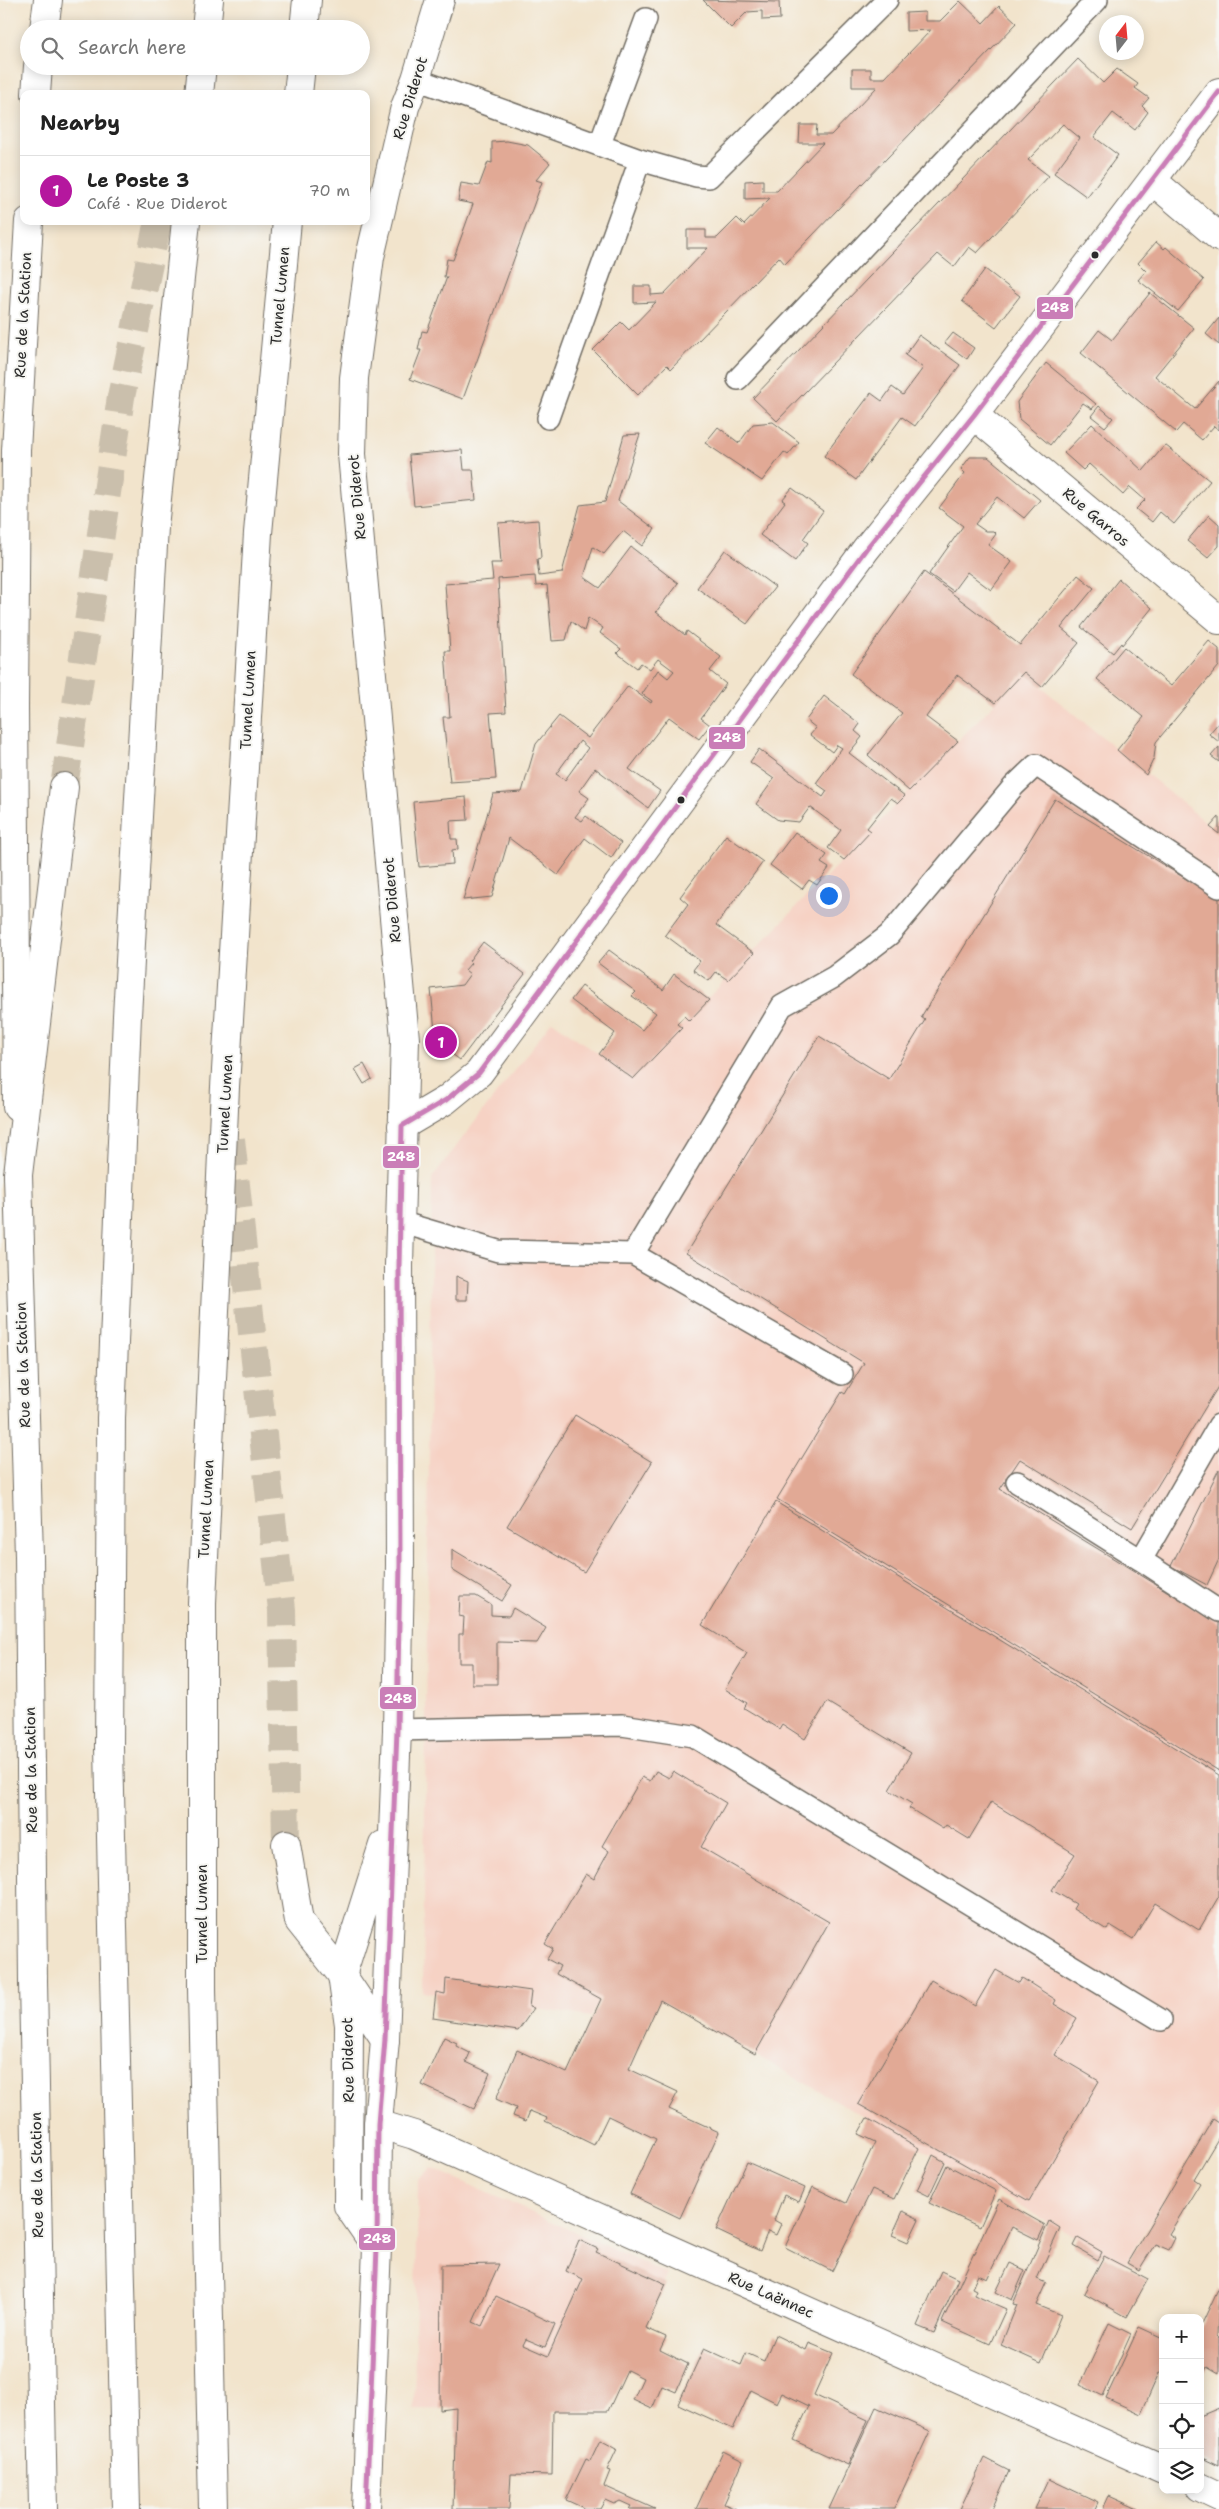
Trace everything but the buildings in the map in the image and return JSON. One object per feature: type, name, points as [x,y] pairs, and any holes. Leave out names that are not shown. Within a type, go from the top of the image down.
[{"type":"main road","points":[[45,20],[48,0]]},
{"type":"main road","points":[[207,20],[209,0]]},
{"type":"main road","points":[[305,20],[307,0]]},
{"type":"main road","name":"Rue Diderot","points":[[366,2509],[377,2248],[378,2124],[386,2039],[394,1812],[400,1565],[400,1222],[402,1126],[405,1096],[405,1039],[352,454],[353,398],[370,257],[405,107],[416,79],[440,0]]},
{"type":"main road","points":[[36,90],[37,75]]},
{"type":"main road","points":[[199,90],[201,75]]},
{"type":"main road","points":[[298,90],[300,75]]},
{"type":"main road","points":[[402,1126],[446,1100],[479,1074],[866,549],[974,415],[1219,92]]},
{"type":"main road","points":[[1153,181],[1219,237]]},
{"type":"main road","name":"Rue de la Station","points":[[29,225],[16,461],[14,717],[18,1175],[29,1556],[33,1992],[43,2509]]},
{"type":"main road","points":[[126,2509],[110,1727],[111,1418],[128,1016],[154,527],[186,225]]},
{"type":"main road","name":"Tunnel Lumen","points":[[213,2509],[202,1989],[202,1603],[225,1097],[258,533],[287,225]]},
{"type":"main road","name":"Rue Garros","points":[[974,415],[1219,620]]},
{"type":"main road","points":[[18,1175],[64,787]]},
{"type":"main road","name":"Rue Diderot","points":[[377,2248],[348,2206],[350,2025],[342,1975],[394,1812]]},
{"type":"main road","points":[[286,1844],[299,1921],[342,1975],[386,2039]]},
{"type":"main road","name":"Rue Laënnec","points":[[378,2124],[414,2135],[1159,2468]]},
{"type":"main road","points":[[1204,2489],[1219,2496]]},
{"type":"lane","points":[[416,79],[640,160],[696,176],[709,177],[887,0]]},
{"type":"lane","points":[[738,379],[1097,0]]},
{"type":"lane","points":[[600,144],[646,19]]},
{"type":"lane","points":[[548,418],[640,160]]},
{"type":"lane","points":[[633,1254],[782,1006],[834,977],[889,935],[1014,786],[1036,766],[1219,887]]},
{"type":"lane","points":[[400,1222],[498,1251],[633,1254],[842,1374]]},
{"type":"lane","points":[[1141,1560],[1219,1425]]},
{"type":"lane","points":[[1018,1482],[1219,1611]]},
{"type":"lane","points":[[396,1730],[622,1725],[693,1736],[1161,2020]]},
{"type":"shaded area","points":[[1024,673],[1219,833],[1219,2108],[1124,2265],[612,1973],[591,2017],[423,1992],[432,1178],[552,1021],[631,1077]]},
{"type":"shaded area","points":[[431,2167],[667,2274],[607,2412],[414,2409],[418,2180]]},
{"type":"tunnel","points":[[64,787],[121,397],[157,225]]},
{"type":"tunnel","points":[[231,1139],[282,1610],[286,1844]]},
{"type":"transit line","name":"248","points":[[366,2509],[377,2248],[378,2124],[385,2039],[397,1730],[400,1565],[399,1265],[402,1126],[446,1100],[479,1073],[866,549],[974,415],[1219,92]]},
{"type":"place","name":"Le Poste 3","points":[[441,1042]]}]
